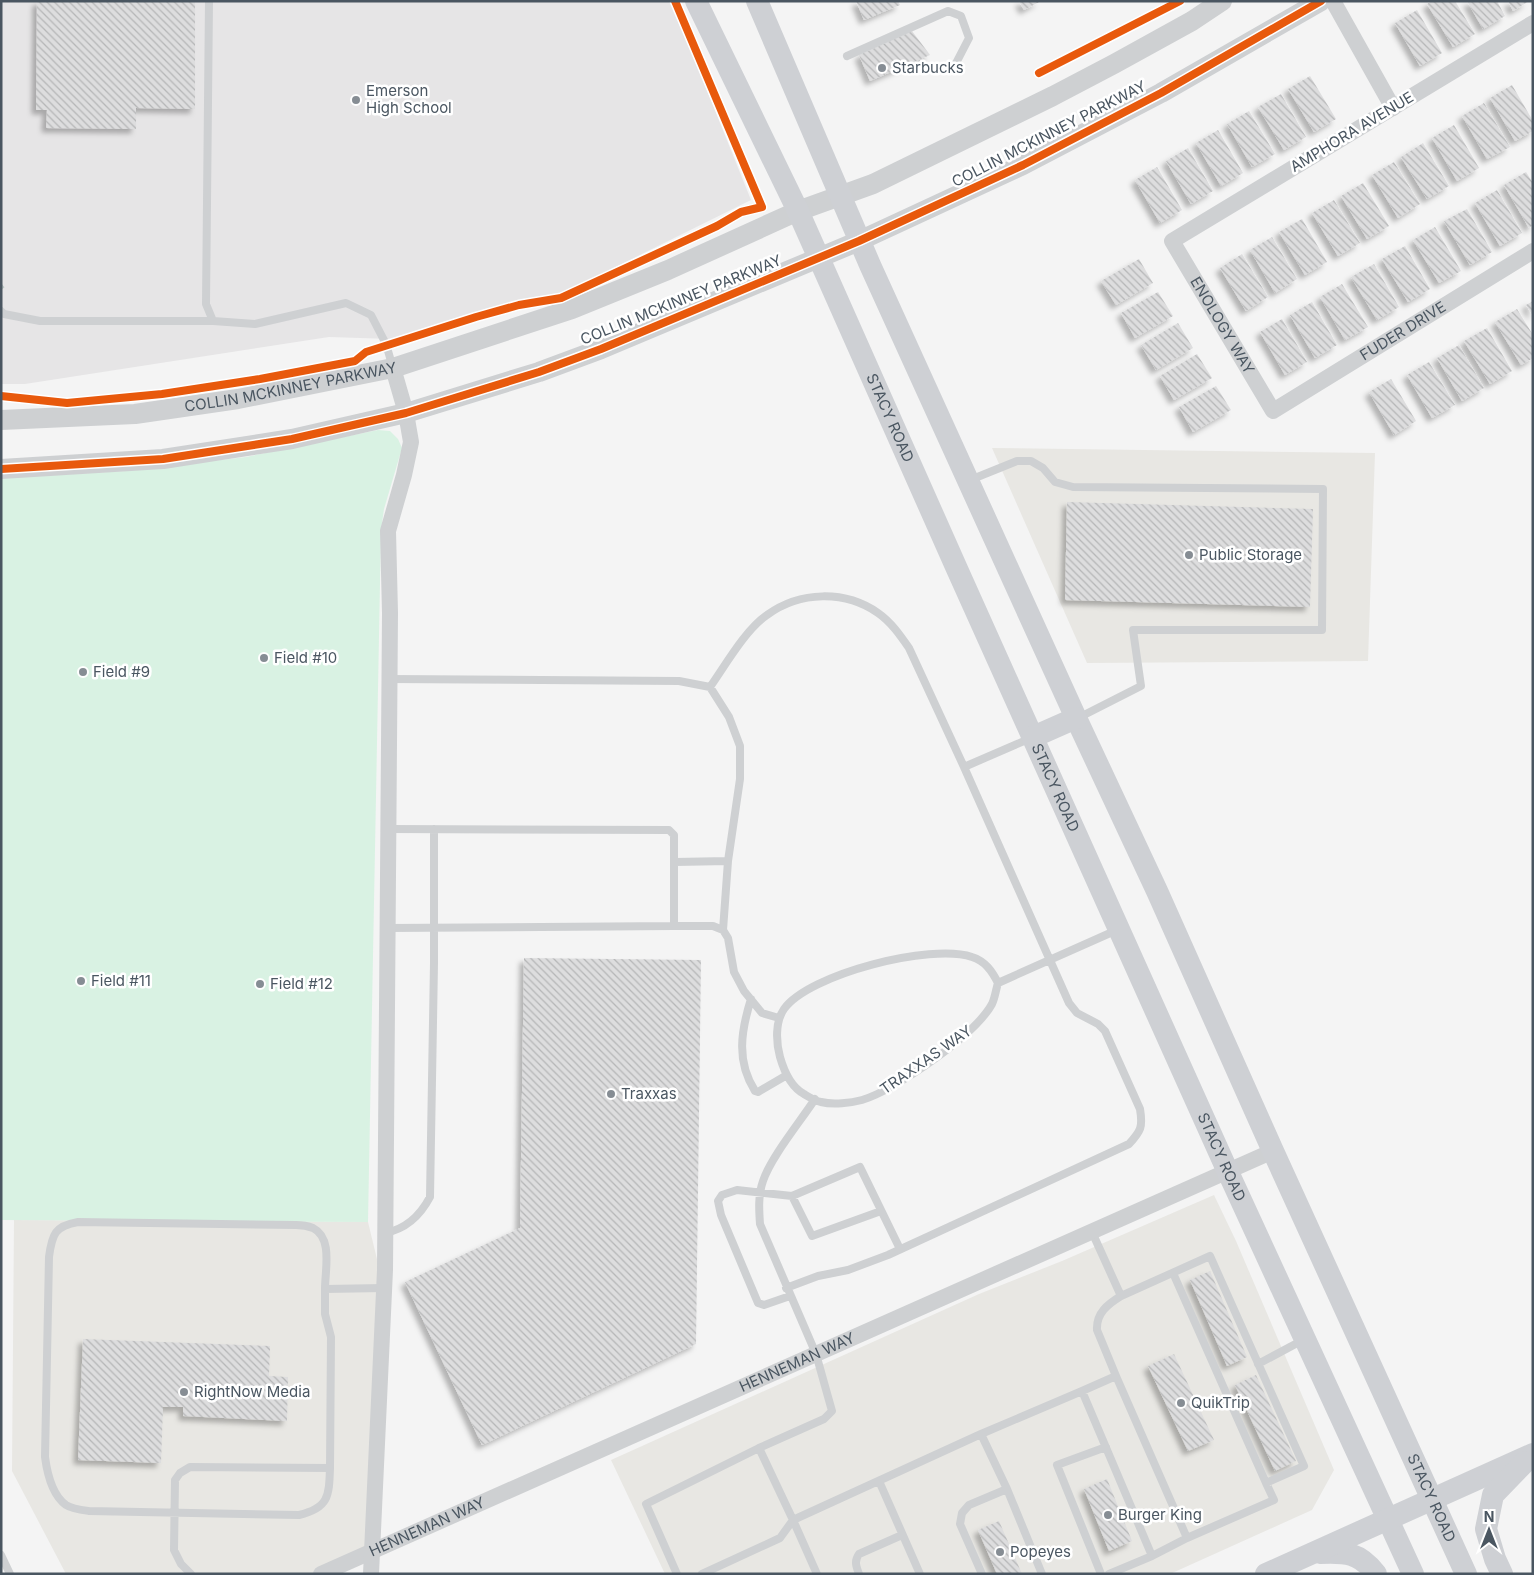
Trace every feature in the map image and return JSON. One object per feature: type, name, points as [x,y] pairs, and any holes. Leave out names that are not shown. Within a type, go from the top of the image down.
[{"type":"main road","name":"STACY ROAD","points":[[696,1],[798,211],[1228,1172],[1413,1574]]},
{"type":"main road","name":"STACY ROAD","points":[[757,1],[841,195],[859,242],[1157,891],[1466,1574]]},
{"type":"main road","points":[[1033,737],[1076,718]]},
{"type":"main road","points":[[1266,1574],[1533,1454]]},
{"type":"main road","points":[[1502,1574],[1495,1559],[1486,1529],[1493,1494],[1533,1454]]},
{"type":"main road","points":[[1312,1553],[1345,1552],[1367,1562],[1376,1574]]},
{"type":"street","name":"COLLIN MCKINNEY PARKWAY","points":[[1,420],[135,414],[238,399],[393,368],[572,309],[668,270],[798,211],[872,184],[1053,96],[1192,21],[1222,1]]},
{"type":"street","name":"COLLIN MCKINNEY PARKWAY","points":[[1,469],[163,459],[292,439],[406,413],[539,372],[601,349],[859,242],[1023,165],[1161,93],[1321,1]]},
{"type":"street","points":[[1333,1],[1392,108]]},
{"type":"street","name":"AMPHORA AVENUE","points":[[1172,241],[1533,23]]},
{"type":"street","name":"ENOLOGY WAY","points":[[1172,241],[1273,411]]},
{"type":"street","name":"FUDER DRIVE","points":[[1273,411],[1533,250]]},
{"type":"street","points":[[371,1574],[385,1233],[388,928],[388,532],[411,442],[406,413],[393,368]]},
{"type":"street","name":"HENNEMAN WAY","points":[[322,1574],[1273,1151]]},
{"type":"lane","points":[[209,1],[206,304],[213,321]]},
{"type":"lane","points":[[847,56],[948,11],[961,16],[969,38],[954,67]]},
{"type":"lane","points":[[1,311],[4,314],[40,321],[213,321],[255,324],[346,303],[371,315],[386,344],[393,368]]},
{"type":"lane","points":[[968,481],[1017,461],[1031,461],[1043,468],[1055,482],[1074,487],[1323,489],[1322,630],[1133,630],[1141,686],[1076,718]]},
{"type":"lane","points":[[710,687],[750,631],[766,615],[802,598],[828,596],[856,601],[879,614],[898,632],[909,648],[1069,1003],[1077,1013],[1098,1024],[1105,1031],[1140,1109],[1142,1122],[1138,1134],[1129,1144],[900,1249],[848,1270],[818,1276],[786,1288]]},
{"type":"lane","points":[[389,679],[679,681],[710,687],[729,717],[740,746],[740,779],[728,861],[724,930],[728,938],[734,972],[744,991],[762,1013],[779,1018],[785,1008],[798,996],[814,986],[857,969],[892,960],[950,954],[972,957],[990,968],[998,982],[1050,961],[1119,929]]},
{"type":"lane","points":[[964,768],[1033,737]]},
{"type":"lane","points":[[388,830],[669,830],[674,835],[674,926]]},
{"type":"lane","points":[[385,1233],[398,1230],[417,1216],[430,1197],[434,830]]},
{"type":"lane","points":[[675,862],[728,861]]},
{"type":"lane","points":[[388,928],[714,926],[724,930]]},
{"type":"lane","name":"TRAXXAS WAY","points":[[779,1018],[777,1040],[779,1053],[787,1075],[800,1092],[821,1102],[839,1103],[861,1100],[894,1086],[952,1046],[975,1027],[992,1004],[998,982]]},
{"type":"lane","points":[[750,999],[743,1024],[742,1038],[742,1054],[750,1083],[755,1091],[758,1092],[787,1075]]},
{"type":"lane","points":[[677,1574],[646,1504],[824,1419],[832,1411],[816,1354],[760,1224],[759,1204],[763,1182],[772,1163],[815,1100]]},
{"type":"lane","points":[[790,1296],[764,1305],[758,1303],[721,1216],[718,1201],[722,1196],[738,1190],[792,1196],[860,1167],[900,1249]]},
{"type":"lane","points":[[792,1196],[812,1236],[882,1211]]},
{"type":"lane","points":[[78,1222],[296,1224],[312,1227],[321,1234],[326,1244],[325,1314],[331,1337],[330,1468],[329,1492],[324,1503],[313,1512],[299,1515],[89,1511],[76,1509],[65,1504],[56,1493],[50,1481],[45,1457],[49,1257],[55,1232],[66,1224],[78,1222]]},
{"type":"lane","points":[[1092,1232],[1121,1296]]},
{"type":"lane","points":[[1187,1538],[1097,1330],[1096,1323],[1105,1308],[1121,1296],[1210,1256],[1304,1466],[1266,1483]]},
{"type":"lane","points":[[1108,1574],[1274,1500],[1172,1273]]},
{"type":"lane","points":[[325,1289],[384,1288]]},
{"type":"lane","points":[[1258,1364],[1305,1339]]},
{"type":"lane","points":[[702,1574],[780,1538],[793,1520],[981,1434],[1116,1376]]},
{"type":"lane","points":[[1082,1391],[1152,1556]]},
{"type":"lane","points":[[981,1434],[1007,1489],[1042,1574]]},
{"type":"lane","points":[[1102,1574],[1057,1465],[1106,1447]]},
{"type":"lane","points":[[760,1448],[793,1520],[814,1573]]},
{"type":"lane","points":[[191,1574],[182,1564],[174,1550],[175,1480],[180,1473],[190,1467],[330,1468]]},
{"type":"lane","points":[[879,1481],[920,1574]]},
{"type":"lane","points":[[982,1574],[960,1524],[962,1513],[969,1505],[1007,1489]]},
{"type":"lane","points":[[859,1574],[856,1559],[859,1554],[902,1535]]},
{"type":"lane","points":[[1,1554],[10,1574]]},
{"type":"shaded area","name":"Emerson High School","points":[[1,1],[671,1],[751,200],[559,295],[422,340],[329,337],[25,384],[1,384]]},
{"type":"shaded area","points":[[992,448],[1375,453],[1368,661],[1087,663]]},
{"type":"shaded area","points":[[1214,1195],[1236,1241],[1334,1470],[1312,1510],[1170,1574],[665,1574],[611,1460],[979,1294],[1062,1261]]},
{"type":"shaded area","points":[[14,1220],[368,1222],[384,1288],[371,1552],[312,1574],[66,1574],[12,1471]]},
{"type":"green space","points":[[378,430],[390,431],[398,439],[402,448],[384,509],[381,530],[368,1222],[1,1220],[1,478],[126,471],[246,457]]},
{"type":"building","points":[[37,1],[195,1],[195,109],[136,108],[136,129],[46,128],[47,110],[36,110]]},
{"type":"building","points":[[856,1],[898,1],[900,5],[864,20]]},
{"type":"building","points":[[1019,1],[1041,1],[1024,10]]},
{"type":"building","points":[[1432,1],[1455,1],[1475,34],[1453,47],[1427,4]]},
{"type":"building","points":[[1467,1],[1497,1],[1505,16],[1483,29]]},
{"type":"building","points":[[1508,1],[1529,1],[1513,11]]},
{"type":"building","points":[[1417,10],[1442,53],[1420,66],[1395,23]]},
{"type":"building","name":"Starbucks","points":[[912,31],[930,55],[870,81],[859,55]]},
{"type":"building","points":[[1310,76],[1336,119],[1314,132],[1288,89]]},
{"type":"building","points":[[1512,85],[1533,121],[1533,131],[1515,141],[1490,98]]},
{"type":"building","points":[[1281,94],[1306,137],[1284,150],[1258,107]]},
{"type":"building","points":[[1484,103],[1510,147],[1487,159],[1462,116]]},
{"type":"building","points":[[1249,111],[1275,154],[1252,167],[1227,124]]},
{"type":"building","points":[[1454,125],[1479,168],[1457,181],[1432,138]]},
{"type":"building","points":[[1218,130],[1243,173],[1221,186],[1196,143]]},
{"type":"building","points":[[1423,143],[1449,186],[1427,199],[1401,157]]},
{"type":"building","points":[[1188,148],[1213,191],[1191,204],[1166,161]]},
{"type":"building","points":[[1394,162],[1420,204],[1398,218],[1372,175]]},
{"type":"building","points":[[1157,167],[1182,210],[1160,223],[1135,180]]},
{"type":"building","points":[[1526,172],[1533,183],[1533,225],[1529,228],[1504,185]]},
{"type":"building","points":[[1363,183],[1389,226],[1367,239],[1341,196]]},
{"type":"building","points":[[1497,190],[1522,233],[1500,246],[1475,203]]},
{"type":"building","points":[[1334,200],[1360,243],[1338,256],[1312,213]]},
{"type":"building","points":[[1467,209],[1492,252],[1470,265],[1444,221]]},
{"type":"building","points":[[1302,219],[1327,262],[1305,275],[1279,232]]},
{"type":"building","points":[[1435,227],[1461,271],[1439,283],[1413,240]]},
{"type":"building","points":[[1272,237],[1297,279],[1275,293],[1250,250]]},
{"type":"building","points":[[1405,246],[1430,289],[1408,302],[1382,259]]},
{"type":"building","points":[[1242,254],[1268,297],[1246,311],[1220,268]]},
{"type":"building","points":[[1139,259],[1153,283],[1116,305],[1101,281]]},
{"type":"building","points":[[1374,264],[1399,307],[1377,320],[1351,277]]},
{"type":"building","points":[[1342,284],[1368,327],[1345,340],[1320,297]]},
{"type":"building","points":[[1158,292],[1173,316],[1135,338],[1121,313]]},
{"type":"building","points":[[1533,301],[1533,316],[1526,305]]},
{"type":"building","points":[[1312,302],[1337,345],[1315,358],[1290,315]]},
{"type":"building","points":[[1517,309],[1533,335],[1533,358],[1521,365],[1495,322]]},
{"type":"building","points":[[1282,319],[1307,362],[1285,375],[1260,332]]},
{"type":"building","points":[[1178,323],[1193,348],[1156,370],[1141,345]]},
{"type":"building","points":[[1487,328],[1512,371],[1490,384],[1464,341]]},
{"type":"building","points":[[1459,345],[1484,388],[1462,401],[1437,358]]},
{"type":"building","points":[[1197,354],[1212,378],[1174,400],[1160,376]]},
{"type":"building","points":[[1429,362],[1455,405],[1432,418],[1407,375]]},
{"type":"building","points":[[1391,379],[1416,421],[1394,435],[1369,392]]},
{"type":"building","points":[[1216,386],[1231,410],[1193,432],[1179,407]]},
{"type":"building","name":"Public Storage","points":[[1067,502],[1313,509],[1310,607],[1065,600]]},
{"type":"building","name":"Traxxas","points":[[524,958],[701,960],[696,1344],[482,1445],[405,1282],[520,1228]]},
{"type":"building","name":"QuikTrip","points":[[1210,1271],[1247,1357],[1227,1366],[1190,1280]]},
{"type":"building","name":"RightNow Media","points":[[83,1339],[270,1346],[269,1376],[288,1377],[287,1421],[183,1416],[183,1407],[163,1407],[161,1463],[78,1460]]},
{"type":"building","name":"QuikTrip","points":[[1174,1354],[1214,1440],[1188,1451],[1148,1366]]},
{"type":"building","name":"QuikTrip","points":[[1256,1375],[1296,1461],[1275,1471],[1235,1385]]},
{"type":"building","name":"Burger King","points":[[1107,1479],[1132,1541],[1109,1551],[1084,1489]]},
{"type":"building","name":"Popeyes","points":[[999,1521],[1022,1574],[997,1574],[978,1530]]},
{"type":"cycle path","points":[[1,396],[67,403],[162,394],[260,379],[355,361],[366,352],[476,317],[519,305],[561,298],[717,226],[741,212],[762,207],[675,1]]},
{"type":"cycle path","points":[[1039,73],[1180,1]]},
{"type":"cycle path","points":[[1,469],[163,459],[292,439],[406,413],[539,372],[601,349],[859,241],[1023,165],[1161,93],[1321,1]]},
{"type":"place","name":"Starbucks","points":[[882,68]]},
{"type":"place","name":"Emerson High School","points":[[356,100]]},
{"type":"place","name":"Public Storage","points":[[1189,555]]},
{"type":"place","name":"Field #10","points":[[264,658]]},
{"type":"place","name":"Field #9","points":[[83,672]]},
{"type":"place","name":"Field #11","points":[[81,981]]},
{"type":"place","name":"Field #12","points":[[260,984]]},
{"type":"place","name":"Traxxas","points":[[611,1094]]},
{"type":"place","name":"RightNow Media","points":[[184,1392]]},
{"type":"place","name":"QuikTrip","points":[[1181,1403]]},
{"type":"place","name":"Burger King","points":[[1108,1515]]},
{"type":"place","name":"Popeyes","points":[[1000,1552]]}]
